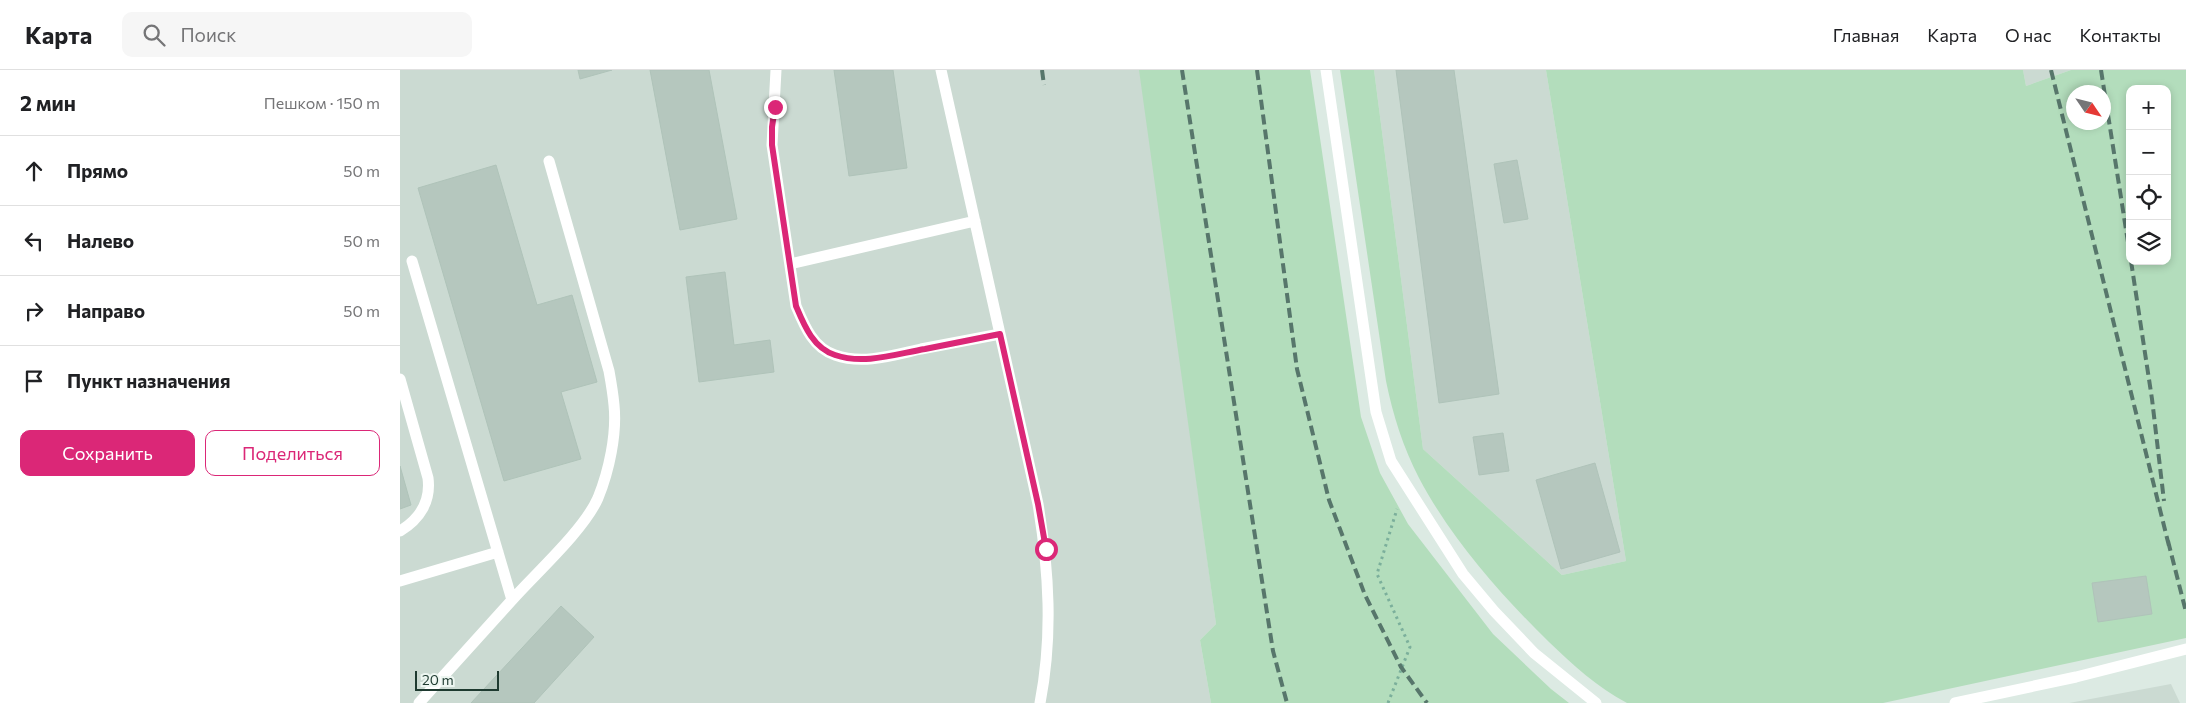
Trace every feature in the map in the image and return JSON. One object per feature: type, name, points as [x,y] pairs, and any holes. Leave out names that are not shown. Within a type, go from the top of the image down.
[{"type":"lane","points":[[776,70],[772,145],[796,306],[805,328],[817,344],[834,355],[856,360],[877,358],[1000,334]]},
{"type":"lane","points":[[941,70],[1038,504],[1046,549],[1049,592],[1049,640],[1040,703]]},
{"type":"lane","points":[[1326,70],[1376,412],[1391,461],[1404,485],[1463,574],[1494,612],[1534,653],[1596,703]]},
{"type":"lane","points":[[419,703],[579,526],[597,499],[606,472],[612,440],[615,406],[609,371],[549,161]]},
{"type":"lane","points":[[790,264],[975,221]]},
{"type":"lane","points":[[412,261],[512,600]]},
{"type":"lane","points":[[400,379],[428,478],[429,489],[426,503],[420,515],[400,531]]},
{"type":"lane","points":[[400,581],[498,552]]},
{"type":"lane","points":[[1955,703],[2076,677],[2186,649]]},
{"type":"path","points":[[1388,703],[1410,647],[1377,574],[1404,485]]},
{"type":"shaded area","points":[[400,70],[1141,70],[1216,624],[1200,640],[1211,703],[400,703]]},
{"type":"shaded area","points":[[1374,70],[1546,70],[1626,561],[1562,575],[1423,449]]},
{"type":"shaded area","points":[[2023,70],[2071,70],[2026,86]]},
{"type":"shaded area","points":[[2171,684],[2180,703],[2069,703]]},
{"type":"green space","points":[[1139,70],[1310,70],[1361,417],[1380,473],[1408,524],[1493,634],[1551,689],[1569,703],[1211,703],[1200,640],[1216,624]]},
{"type":"green space","points":[[1340,70],[1374,70],[1423,449],[1562,575],[1626,561],[1546,70],[2023,70],[2026,86],[2071,70],[2186,70],[2186,638],[1883,703],[1627,703],[1595,683],[1549,642],[1478,565],[1446,523],[1419,478],[1399,431],[1386,381]]},
{"type":"building","points":[[578,70],[612,70],[580,79]]},
{"type":"building","points":[[650,70],[709,70],[737,219],[680,230]]},
{"type":"building","points":[[834,70],[893,70],[907,168],[849,176]]},
{"type":"building","points":[[1396,70],[1454,70],[1499,394],[1439,403]]},
{"type":"building","points":[[1517,160],[1528,219],[1504,223],[1494,164]]},
{"type":"building","points":[[496,165],[537,305],[572,295],[597,382],[561,392],[581,459],[504,481],[418,188]]},
{"type":"building","points":[[725,272],[734,345],[770,340],[774,372],[699,382],[686,277]]},
{"type":"building","points":[[1503,433],[1509,471],[1479,475],[1473,437]]},
{"type":"building","points":[[1595,463],[1620,552],[1561,569],[1536,480]]},
{"type":"building","points":[[400,466],[411,505],[400,509]]},
{"type":"building","points":[[2146,576],[2152,614],[2098,622],[2092,583]]},
{"type":"building","points":[[561,606],[594,637],[534,703],[471,703]]},
{"type":"railway","points":[[1042,70],[1044,85]]},
{"type":"railway","points":[[1182,70],[1273,651],[1287,703]]},
{"type":"railway","points":[[1257,70],[1297,369],[1329,500],[1365,595],[1401,667],[1427,703]]},
{"type":"railway","points":[[2051,70],[2169,546]]},
{"type":"railway","points":[[2101,70],[2126,229]]},
{"type":"railway","points":[[2132,265],[2152,399],[2164,501]]},
{"type":"railway","points":[[2168,541],[2186,612]]},
{"type":"route","points":[[775,107],[772,145],[796,306],[805,328],[817,344],[834,355],[856,360],[877,358],[1000,334],[1038,504],[1046,549]]}]
